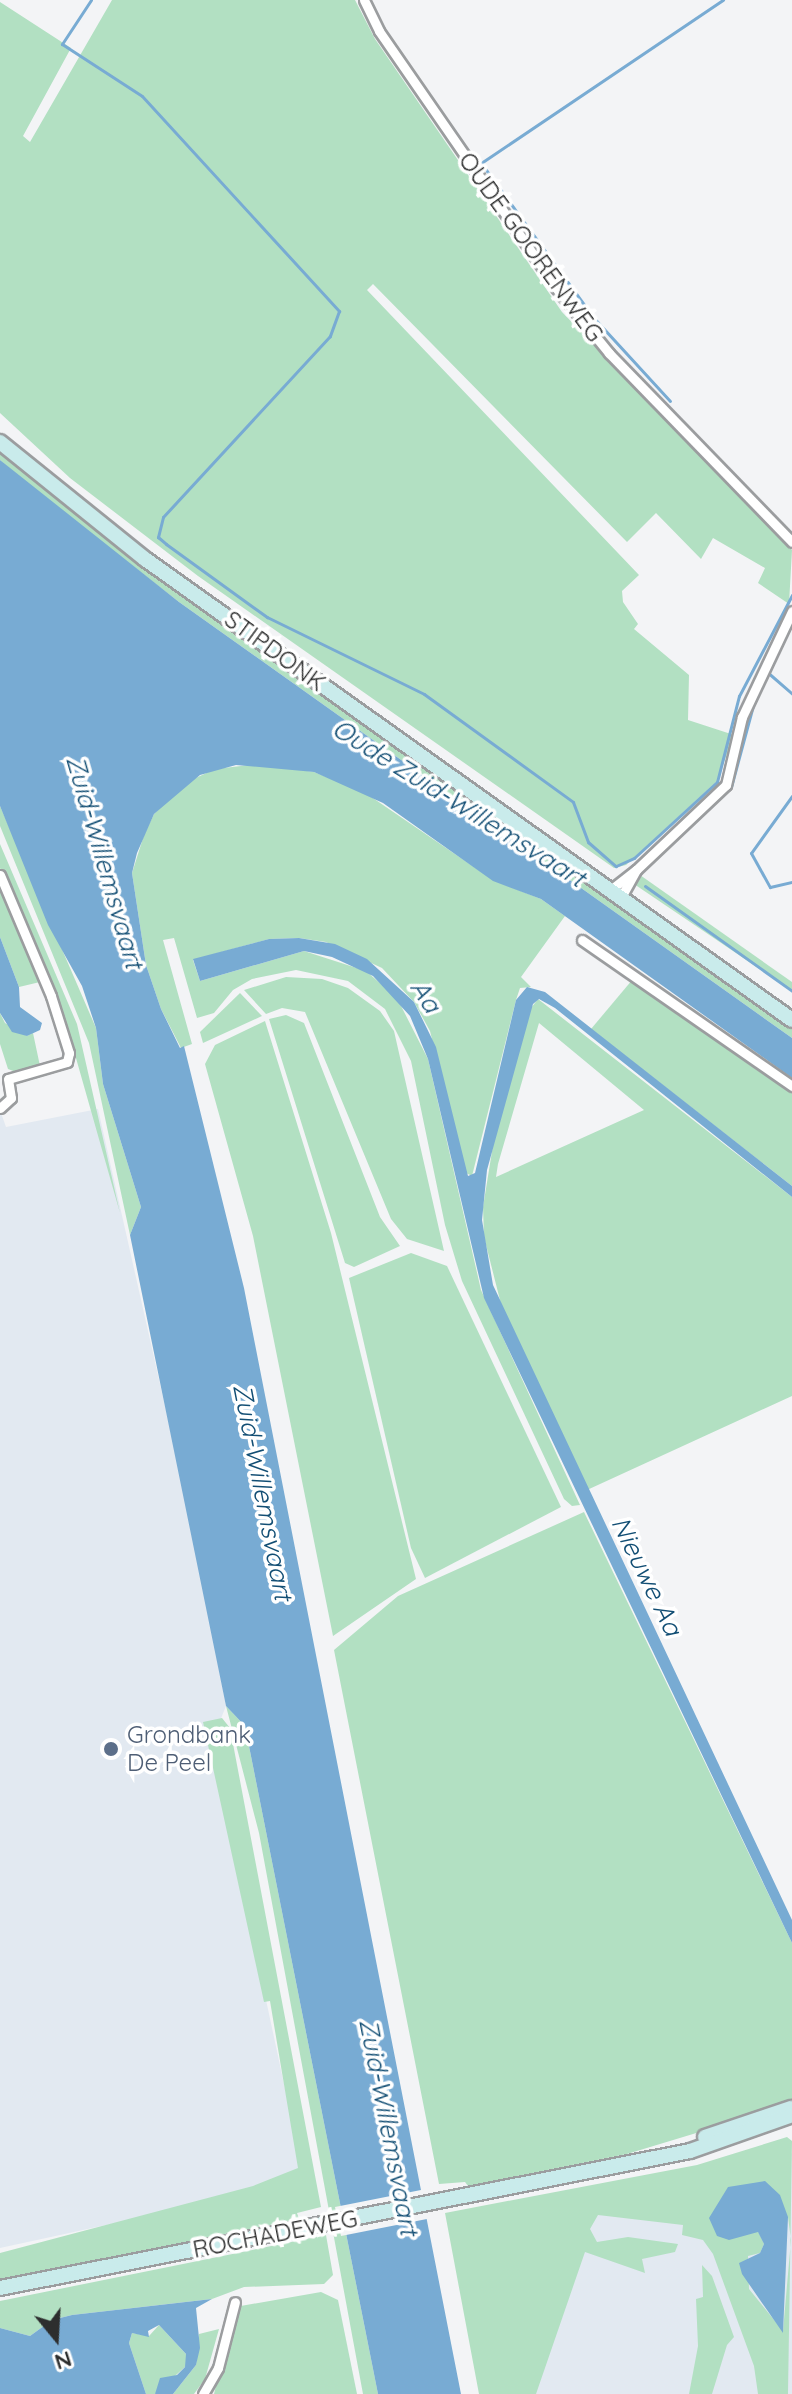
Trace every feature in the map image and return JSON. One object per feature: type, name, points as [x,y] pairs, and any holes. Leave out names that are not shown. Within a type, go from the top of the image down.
[{"type":"main road","name":"STIPDONK","points":[[0,442],[145,559],[792,1020]]},
{"type":"main road","name":"ROCHADEWEG","points":[[644,2158],[792,2108]]},
{"type":"main road","name":"ROCHADEWEG","points":[[0,2288],[690,2151],[792,2115]]},
{"type":"street","name":"OUDE GOORENWEG","points":[[364,0],[379,31],[556,288],[609,353],[792,542]]},
{"type":"street","points":[[614,895],[636,870],[726,785],[742,717],[792,611]]},
{"type":"street","points":[[0,875],[51,996],[69,1053],[67,1062],[8,1079],[11,1098],[0,1108]]},
{"type":"street","points":[[582,940],[792,1086]]},
{"type":"street","points":[[203,2394],[218,2368],[235,2302]]},
{"type":"shaded area","points":[[98,1109],[190,1517],[226,1706],[211,1743],[305,2182],[0,2248],[0,1110],[6,1127]]},
{"type":"shaded area","points":[[792,2153],[792,2394],[489,2394],[460,2238]]},
{"type":"green space","points":[[112,0],[355,0],[375,39],[562,312],[792,550],[789,604],[758,583],[765,568],[713,538],[701,559],[656,513],[627,542],[373,284],[367,290],[639,575],[622,591],[623,602],[638,624],[634,629],[689,675],[688,720],[734,735],[717,781],[626,865],[614,868],[198,576],[70,478],[0,413],[0,2],[71,48],[23,136],[30,142]]},
{"type":"green space","points":[[0,447],[792,1028],[792,1038],[179,602],[23,481],[0,460]]},
{"type":"green space","points":[[258,764],[314,772],[364,792],[493,880],[541,899],[565,916],[521,977],[531,987],[520,988],[516,1000],[472,1176],[464,1172],[430,1031],[414,1002],[382,968],[326,942],[299,938],[269,939],[193,960],[200,981],[304,951],[366,971],[397,998],[428,1059],[481,1290],[580,1505],[572,1506],[564,1499],[462,1281],[445,1225],[411,1061],[385,1009],[348,981],[296,970],[252,979],[233,990],[214,1013],[197,1018],[174,938],[163,940],[192,1044],[181,1048],[161,1009],[146,965],[132,873],[144,835],[154,814],[185,783],[215,769]]},
{"type":"green space","points":[[0,806],[96,1028],[103,1084],[141,1207],[130,1235],[89,1043],[0,826]]},
{"type":"green space","points":[[0,844],[77,1024],[120,1213],[68,1030],[0,868]]},
{"type":"green space","points":[[640,875],[792,982],[792,991],[634,884]]},
{"type":"green space","points":[[0,891],[40,982],[19,987],[0,937]]},
{"type":"green space","points":[[286,977],[322,979],[348,988],[380,1011],[394,1031],[444,1251],[407,1239],[391,1219],[305,1012],[282,1008],[266,1014],[244,990]]},
{"type":"green space","points":[[633,979],[792,1092],[792,1186],[591,1029]]},
{"type":"green space","points":[[240,993],[262,1016],[203,1043],[200,1032]]},
{"type":"green space","points":[[538,999],[792,1197],[792,1396],[587,1490],[502,1308],[484,1237],[483,1207],[494,1139],[531,1008]],"holes":[[[539,1023],[644,1110],[496,1177]]]},
{"type":"green space","points":[[0,1013],[5,1023],[27,1036],[33,1033],[40,1066],[16,1072],[8,1069],[0,1044]]},
{"type":"green space","points":[[286,1015],[304,1023],[380,1217],[400,1246],[354,1267],[345,1263],[269,1019]]},
{"type":"green space","points":[[265,1021],[331,1233],[416,1579],[333,1636],[253,1236],[205,1064],[215,1045]]},
{"type":"green space","points":[[411,1253],[447,1266],[561,1507],[425,1578],[411,1548],[349,1278]]},
{"type":"green space","points":[[584,1512],[792,1943],[792,2104],[627,2154],[468,2186],[465,2182],[439,2184],[334,1650],[398,1596]]},
{"type":"green space","points":[[226,1706],[245,1726],[378,2394],[363,2394],[259,1833]]},
{"type":"green space","points":[[222,1718],[230,1728],[321,2207],[297,2213],[299,2219],[0,2280],[0,2253],[253,2186],[298,2168],[270,2001],[264,2002],[203,1722]]},
{"type":"green space","points":[[787,2137],[792,2141],[790,2236],[788,2217],[749,2231],[758,2231],[764,2244],[760,2253],[748,2256],[749,2289],[783,2331],[790,2248],[788,2394],[758,2394],[754,2366],[713,2254],[703,2240],[682,2235],[683,2225],[598,2215],[590,2229],[597,2242],[628,2237],[678,2244],[675,2252],[642,2259],[645,2273],[585,2252],[536,2394],[479,2394],[445,2213],[697,2165]]},
{"type":"green space","points":[[326,2235],[333,2275],[324,2284],[244,2287],[212,2299],[72,2315],[52,2320],[30,2336],[0,2328],[0,2301]]},
{"type":"green space","points":[[702,2265],[712,2276],[734,2337],[727,2345],[712,2394],[689,2394],[698,2346],[696,2299],[703,2297]]},
{"type":"green space","points":[[321,2292],[338,2300],[357,2394],[214,2394],[235,2307]]},
{"type":"green space","points":[[159,2325],[186,2354],[186,2366],[155,2394],[146,2394],[129,2343],[132,2333],[149,2336]]},
{"type":"green space","points":[[219,2329],[205,2379],[194,2394],[173,2394],[196,2365],[199,2334]]},
{"type":"water","points":[[0,460],[179,602],[792,1038],[792,1078],[541,899],[493,881],[383,803],[314,772],[236,765],[200,775],[154,814],[137,853],[132,873],[146,965],[161,1009],[180,1048],[184,1046],[244,1288],[461,2394],[378,2394],[245,1726],[226,1706],[130,1235],[141,1207],[103,1084],[96,1028],[82,986],[48,925],[0,806]]},
{"type":"water","points":[[0,937],[19,987],[20,1007],[42,1023],[40,1030],[27,1036],[12,1032],[0,1013]]},
{"type":"water","points":[[299,938],[335,944],[367,959],[414,1002],[436,1047],[468,1176],[475,1173],[516,1000],[527,987],[545,992],[792,1186],[792,1197],[555,1008],[539,999],[533,1004],[487,1170],[482,1220],[493,1285],[792,1920],[792,1943],[484,1298],[428,1059],[410,1016],[373,976],[332,957],[304,951],[200,981],[193,959],[269,939]]},
{"type":"water","points":[[765,2181],[780,2195],[788,2217],[783,2333],[742,2274],[739,2263],[760,2253],[764,2244],[758,2232],[729,2240],[717,2236],[709,2218],[728,2187]]},
{"type":"water","points":[[212,2299],[196,2308],[200,2348],[196,2365],[173,2394],[155,2394],[160,2378],[177,2375],[185,2367],[186,2354],[159,2325],[148,2331],[149,2337],[132,2333],[129,2343],[146,2394],[0,2394],[0,2328],[30,2336],[52,2320],[72,2315]]},
{"type":"pier","points":[[426,2189],[432,2218],[341,2236],[335,2207]]},
{"type":"waterway","points":[[91,0],[62,44],[142,96],[339,311],[330,336],[163,517],[158,537],[166,544],[267,617],[424,694],[573,802],[588,842],[616,866],[634,858],[717,782],[739,696],[792,595]]},
{"type":"waterway","points":[[670,401],[593,317],[481,163],[723,0]]},
{"type":"waterway","points":[[469,172],[513,234]]},
{"type":"waterway","points":[[559,299],[582,327]]},
{"type":"waterway","points":[[766,671],[792,694]]},
{"type":"waterway","points":[[731,787],[754,702]]},
{"type":"waterway","points":[[792,796],[751,853],[770,887],[792,882]]},
{"type":"waterway","points":[[645,886],[792,991]]},
{"type":"place","name":"Grondbank De Peel","points":[[111,1749]]},
{"type":"water label","name":"Oude Zuid-Willemsvaart","points":[[459,803]]},
{"type":"water label","name":"Zuid-Willemsvaart","points":[[105,862]]},
{"type":"water label","name":"Aa","points":[[426,996]]},
{"type":"water label","name":"Zuid-Willemsvaart","points":[[263,1492]]},
{"type":"water label","name":"Nieuwe Aa","points":[[647,1576]]},
{"type":"water label","name":"Zuid-Willemsvaart","points":[[389,2127]]}]
